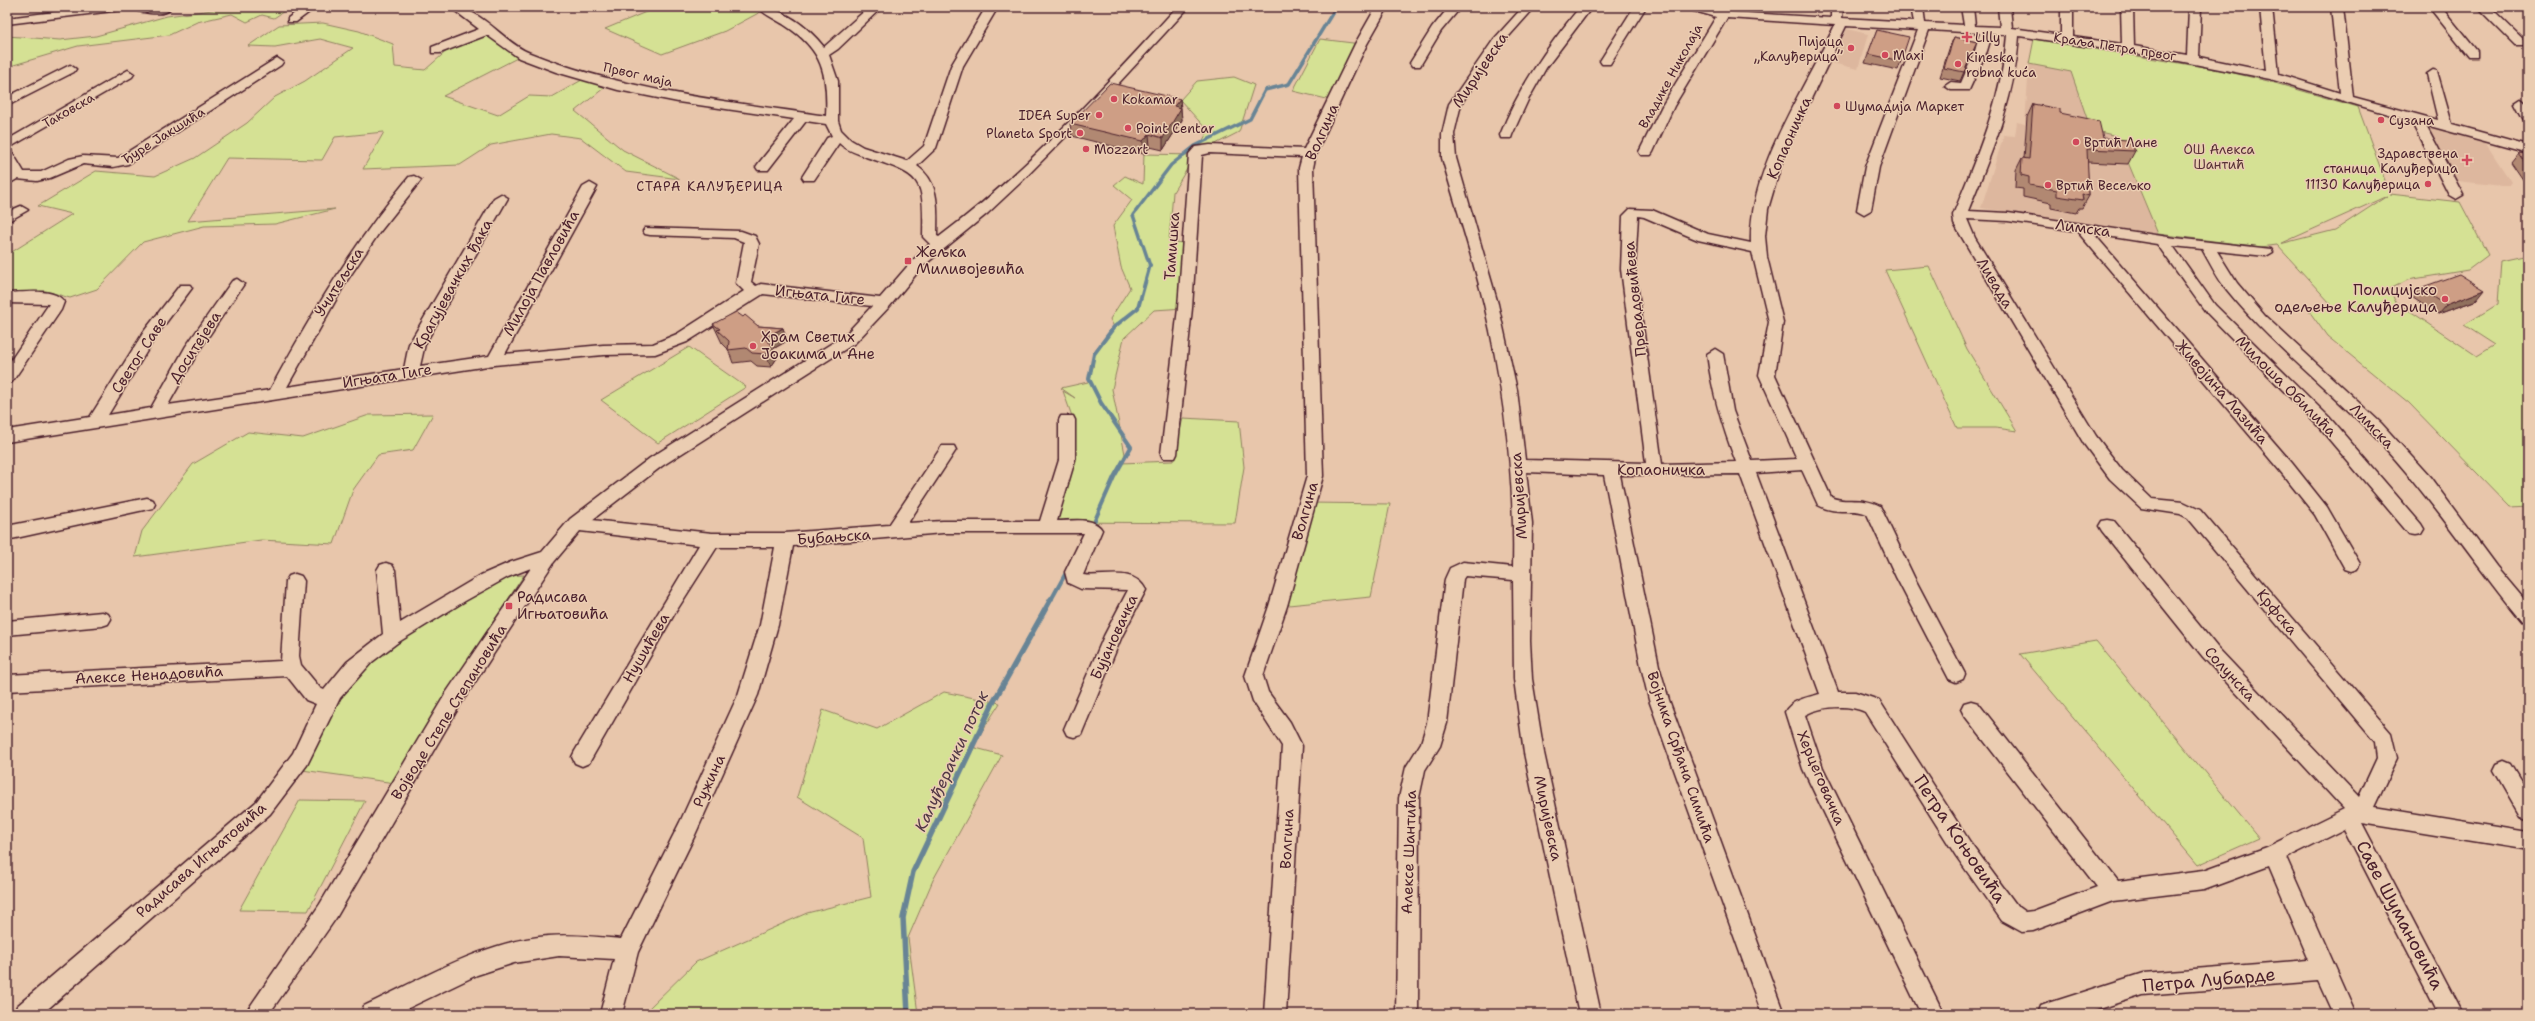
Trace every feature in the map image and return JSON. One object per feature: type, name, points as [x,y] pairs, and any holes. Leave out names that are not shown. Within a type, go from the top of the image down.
[{"type":"street","points":[[32,19],[40,7]]},
{"type":"street","points":[[7,21],[121,7]]},
{"type":"street","points":[[137,7],[163,10]]},
{"type":"street","points":[[292,20],[310,7]]},
{"type":"street","name":"Првог маја","points":[[456,7],[529,58],[598,81],[683,99],[832,121]]},
{"type":"street","points":[[823,53],[834,46],[876,7]]},
{"type":"street","points":[[909,166],[930,148],[957,66],[992,7]]},
{"type":"street","name":"Војводе Степе Степановића","points":[[256,1014],[328,911],[453,699],[548,558],[576,524],[662,458],[843,345],[871,320],[920,260],[939,244],[966,225],[1021,174],[1144,50],[1183,7]]},
{"type":"street","name":"Волгина","points":[[1275,1014],[1292,746],[1289,737],[1261,702],[1254,687],[1254,676],[1278,606],[1315,476],[1306,168],[1309,154],[1364,38],[1382,7]]},
{"type":"street","points":[[1416,63],[1436,30],[1454,7]]},
{"type":"street","name":"Миријевска","points":[[1529,7],[1498,42],[1455,104],[1448,134],[1449,158],[1501,347],[1509,390],[1523,523],[1521,574],[1522,656],[1534,753],[1590,1014]]},
{"type":"street","points":[[1506,135],[1522,97],[1548,54],[1586,7]]},
{"type":"street","points":[[1606,61],[1640,7]]},
{"type":"street","name":"Краља Петра првог","points":[[1691,7],[1839,22],[2010,31],[2067,38],[2193,59],[2273,76],[2347,99],[2528,149]]},
{"type":"street","points":[[1837,7],[1839,22]]},
{"type":"street","points":[[1864,210],[1872,167],[1923,26],[1917,7]]},
{"type":"street","points":[[1968,7],[1970,28]]},
{"type":"street","points":[[1960,215],[2006,94],[2013,58],[2010,31],[2004,7]]},
{"type":"street","points":[[2067,7],[2067,38]]},
{"type":"street","points":[[2127,7],[2128,48]]},
{"type":"street","points":[[2193,59],[2194,7]]},
{"type":"street","points":[[2266,7],[2273,76]]},
{"type":"street","points":[[2337,7],[2347,99]]},
{"type":"street","points":[[2435,7],[2473,54]]},
{"type":"street","points":[[2483,7],[2519,42]]},
{"type":"street","points":[[766,8],[798,28],[823,53],[832,76],[832,121],[836,132],[840,137],[862,151],[909,166],[920,174],[926,184],[930,196],[930,236],[939,244]]},
{"type":"street","name":"Владике Николаја","points":[[1646,152],[1668,106],[1726,11]]},
{"type":"street","name":"Копаоничка","points":[[1839,22],[1778,154],[1765,193],[1758,235],[1759,249],[1776,322],[1776,332],[1768,358],[1767,376],[1805,464],[1824,501],[1838,507],[1864,505],[1874,510],[1905,577],[1956,674]]},
{"type":"street","points":[[1951,86],[1965,87],[1981,51],[1987,29]]},
{"type":"street","points":[[436,50],[488,30]]},
{"type":"street","name":"Ђуре Јакшића","points":[[11,178],[41,177],[84,160],[106,165],[117,163],[277,62]]},
{"type":"street","points":[[7,102],[70,69]]},
{"type":"street","name":"Таковска","points":[[7,145],[128,74]]},
{"type":"street","points":[[2433,74],[2446,126]]},
{"type":"street","points":[[2521,103],[2528,116]]},
{"type":"street","points":[[763,167],[802,117]]},
{"type":"street","points":[[2416,118],[2456,194]]},
{"type":"street","points":[[809,177],[832,141],[840,137]]},
{"type":"street","name":"Тамишка","points":[[1169,454],[1185,308],[1196,154],[1205,149],[1309,154]]},
{"type":"street","points":[[7,155],[17,169],[11,178]]},
{"type":"street","name":"Учитељска","points":[[276,393],[320,311],[362,245],[414,180]]},
{"type":"street","name":"Милоја Павловића","points":[[494,360],[590,187]]},
{"type":"street","name":"Крагујевачких ђака","points":[[412,372],[412,360],[417,344],[501,198]]},
{"type":"street","points":[[7,218],[21,210]]},
{"type":"street","name":"Прерадовићева","points":[[1655,470],[1628,269],[1630,216],[1635,212],[1647,213],[1703,237],[1759,249]]},
{"type":"street","name":"Лимска","points":[[1960,215],[2008,217],[2162,240],[2266,252]]},
{"type":"street","name":"Ливада","points":[[1960,215],[1961,224],[1984,267],[2090,440],[2123,482],[2147,504]]},
{"type":"street","name":"Живојина Лазића","points":[[2081,228],[2286,467],[2321,511],[2352,564]]},
{"type":"street","name":"Игњата Гиге","points":[[650,231],[736,234],[750,239],[752,244],[743,283],[754,292]]},
{"type":"street","name":"Милоша Обилића","points":[[2162,240],[2210,308],[2323,421],[2415,529]]},
{"type":"street","name":"Лимска","points":[[2206,245],[2232,286],[2260,319],[2375,427],[2424,481],[2490,571],[2528,617]]},
{"type":"street","name":"Доситејева","points":[[156,412],[191,350],[237,284]]},
{"type":"street","name":"Светог Саве","points":[[95,423],[150,333],[184,288]]},
{"type":"street","name":"Игњата Гиге","points":[[7,436],[494,360],[662,347],[682,338],[754,292],[765,289],[885,303]]},
{"type":"street","points":[[7,298],[48,298],[56,302],[56,307],[7,378]]},
{"type":"street","points":[[1715,354],[1719,386],[1725,411],[1745,469],[1832,700]]},
{"type":"street","points":[[1047,527],[1067,460],[1067,420]]},
{"type":"street","points":[[893,532],[948,450]]},
{"type":"street","name":"Копаоничка","points":[[1517,466],[1612,470],[1655,470],[1745,469],[1805,464]]},
{"type":"street","name":"Војника Срђана Симића","points":[[1612,470],[1650,666],[1660,700],[1773,1014]]},
{"type":"street","points":[[7,533],[147,504]]},
{"type":"street","name":"Крфска","points":[[2147,504],[2178,505],[2186,507],[2194,514],[2384,739],[2388,751],[2387,758],[2354,815]]},
{"type":"street","name":"Бубањска","points":[[576,524],[654,535],[712,540],[786,540],[943,527],[1088,527],[1093,530]]},
{"type":"street","name":"Солунска","points":[[2108,526],[2210,652],[2354,815]]},
{"type":"street","name":"Бујановачка","points":[[1074,729],[1113,636],[1137,590],[1134,585],[1128,582],[1081,582],[1074,578],[1074,572],[1093,534],[1093,530]]},
{"type":"street","name":"Нушићева","points":[[582,757],[669,608],[712,540]]},
{"type":"street","name":"Ружина","points":[[611,1014],[627,950],[688,828],[748,695],[769,624],[786,540]]},
{"type":"street","name":"Радисава Игњатовића","points":[[25,1014],[263,808],[290,775],[305,751],[327,700],[348,673],[392,637],[468,590],[517,566],[548,558]]},
{"type":"street","name":"Алексе Шантића","points":[[1407,1014],[1409,798],[1416,767],[1430,746],[1437,724],[1454,579],[1456,573],[1463,569],[1521,574]]},
{"type":"street","points":[[386,570],[392,637]]},
{"type":"street","points":[[295,581],[290,656],[292,668],[312,694],[327,700]]},
{"type":"street","points":[[7,628],[102,619]]},
{"type":"street","name":"Алексе Ненадовића","points":[[7,683],[219,670],[292,668]]},
{"type":"street","name":"Петра Коњовића","points":[[1832,700],[1855,698],[1872,706],[1963,848],[2010,914],[2022,922],[2033,921],[2113,891],[2204,880],[2274,854],[2354,815]]},
{"type":"street","name":"Херцеговачка","points":[[1832,700],[1800,708],[1796,712],[1797,720],[1813,769],[1933,1014]]},
{"type":"street","points":[[1971,709],[2113,891]]},
{"type":"street","points":[[2504,770],[2528,811]]},
{"type":"street","points":[[2354,815],[2528,840]]},
{"type":"street","name":"Саве Шумановића","points":[[2354,815],[2451,1014]]},
{"type":"street","points":[[2274,854],[2314,940],[2324,970],[2344,1014]]},
{"type":"street","points":[[372,1014],[471,968],[516,952],[560,946],[627,950]]},
{"type":"street","name":"Петра Лубарде","points":[[2049,1014],[2143,984],[2324,970]]},
{"type":"shaded area","name":"Пијаца „Калуђерица”","points":[[1847,29],[1868,34],[1858,69],[1832,63]]},
{"type":"shaded area","points":[[2029,64],[2071,72],[2091,130],[2117,136],[2158,234],[1981,208],[2004,135],[2015,136],[2017,122],[2025,124]]},
{"type":"shaded area","name":"Здравствена станица Калуђерица","points":[[2417,121],[2483,139],[2511,182],[2508,186],[2502,186],[2449,180]]},
{"type":"green space","points":[[235,7],[290,7],[274,18],[262,15],[247,22],[232,14],[197,22],[169,35],[78,46],[7,67],[7,36],[60,40],[96,36],[167,16]]},
{"type":"green space","points":[[658,7],[764,7],[766,9],[725,31],[662,54],[605,29]]},
{"type":"green space","points":[[323,23],[359,31],[393,44],[395,67],[425,70],[458,41],[488,30],[523,55],[443,96],[498,115],[529,96],[552,97],[587,77],[609,84],[575,111],[623,150],[680,179],[626,172],[581,138],[551,134],[491,145],[460,165],[363,169],[384,132],[335,137],[322,160],[227,158],[188,221],[335,209],[275,224],[204,226],[143,242],[97,289],[70,298],[46,291],[7,292],[7,255],[72,214],[38,206],[96,171],[155,176],[195,158],[247,123],[275,97],[305,81],[353,48],[320,39],[275,47],[248,46],[279,25]]},
{"type":"green space","points":[[1320,39],[1361,44],[1335,101],[1293,91]]},
{"type":"green space","name":"ОШ Алекса Шантић","points":[[2034,39],[2216,69],[2268,81],[2358,107],[2390,194],[2460,202],[2488,255],[2468,270],[2408,280],[2390,289],[2395,301],[2477,356],[2495,345],[2464,325],[2498,304],[2501,261],[2528,255],[2528,506],[2510,507],[2409,403],[2327,336],[2309,311],[2331,304],[2277,245],[2261,247],[2158,234],[2117,136],[2091,130],[2071,72],[2029,64]],"holes":[[[2387,196],[2335,230],[2280,244]]]},
{"type":"green space","points":[[1234,77],[1254,85],[1239,132],[1196,154],[1173,192],[1169,241],[1189,244],[1185,308],[1154,310],[1124,338],[1112,389],[1125,454],[1121,463],[1173,461],[1183,418],[1239,421],[1244,467],[1235,523],[1051,522],[1073,419],[1063,391],[1075,398],[1061,388],[1088,382],[1093,367],[1095,350],[1114,327],[1110,319],[1130,288],[1121,267],[1113,226],[1132,200],[1114,185],[1125,176],[1143,184],[1144,154],[1195,155],[1208,131],[1180,100],[1197,81]]},
{"type":"green space","points":[[1929,266],[1967,349],[2017,431],[1996,428],[1957,428],[1885,270]]},
{"type":"green space","points":[[689,347],[746,387],[658,443],[601,400]]},
{"type":"green space","points":[[433,414],[413,450],[378,455],[353,490],[334,544],[261,540],[135,557],[142,531],[193,464],[248,432],[303,438],[369,415]]},
{"type":"green space","points":[[1308,503],[1390,504],[1371,597],[1278,606]]},
{"type":"green space","points":[[524,575],[439,704],[395,783],[302,770],[335,701],[373,659],[394,642],[505,576]]},
{"type":"green space","points":[[2096,641],[2259,838],[2198,865],[2020,654]]},
{"type":"green space","points":[[944,692],[1000,703],[972,747],[1002,755],[933,880],[908,938],[918,1014],[638,1014],[648,1009],[696,962],[807,913],[871,897],[863,838],[797,797],[823,710],[877,729]]},
{"type":"green space","points":[[300,800],[365,801],[308,911],[239,910]]},
{"type":"building","name":"Maxi","points":[[1877,30],[1909,37],[1901,61],[1868,54]]},
{"type":"building","points":[[1954,37],[1977,42],[1964,72],[1944,68]]},
{"type":"building","name":"Point Centar","points":[[1110,83],[1180,99],[1174,106],[1181,108],[1163,138],[1149,134],[1143,141],[1070,124]]},
{"type":"building","points":[[2033,104],[2060,109],[2060,113],[2099,121],[2103,138],[2127,140],[2135,151],[2087,149],[2089,196],[2082,194],[2083,200],[2057,196],[2057,190],[2029,185],[2029,177],[2021,175],[2022,158],[2029,159]]},
{"type":"building","points":[[2518,153],[2528,154],[2528,167]]},
{"type":"building","points":[[2459,274],[2485,290],[2446,305],[2420,288]]},
{"type":"building","points":[[736,312],[743,317],[745,315],[758,326],[783,328],[764,338],[772,345],[766,354],[752,353],[746,348],[728,350],[729,341],[717,330],[720,329],[713,324]]},
{"type":"waterway","name":"Калуђерачки поток","points":[[1150,266],[1133,215],[1171,165],[1195,146],[1250,119],[1265,90],[1289,84],[1336,7]]},
{"type":"waterway","name":"Калуђерачки поток","points":[[1095,520],[1114,477],[1131,447],[1101,403],[1089,379],[1094,354],[1114,327],[1138,308],[1150,266]]},
{"type":"waterway","name":"Калуђерачки поток","points":[[1051,600],[1068,569]]},
{"type":"waterway","name":"Калуђерачки поток","points":[[908,1014],[903,918],[913,872],[994,701],[1051,599]]},
{"type":"place","name":"Lilly","points":[[1967,37]]},
{"type":"place","name":"Пијаца „Калуђерица”","points":[[1851,48]]},
{"type":"place","name":"Maxi","points":[[1885,55]]},
{"type":"place","name":"Kineska robna kuća","points":[[1958,64]]},
{"type":"place","name":"Kokamar","points":[[1114,99]]},
{"type":"place","name":"Шумадија Маркет","points":[[1837,106]]},
{"type":"place","name":"IDEA Super","points":[[1099,115]]},
{"type":"place","name":"Сузана","points":[[2381,120]]},
{"type":"place","name":"Point Centar","points":[[1128,128]]},
{"type":"place","name":"Planeta Sport","points":[[1080,133]]},
{"type":"place","name":"Вртић Лане","points":[[2076,142]]},
{"type":"place","name":"Mozzart","points":[[1086,149]]},
{"type":"place","name":"Здравствена станица Калуђерица","points":[[2467,160]]},
{"type":"place","name":"11130 Калуђерица","points":[[2428,184]]},
{"type":"place","name":"Вртић Весељко","points":[[2048,185]]},
{"type":"place","name":"Жељка Миливојевића","points":[[908,261]]},
{"type":"place","name":"Полицијско одељење Калуђерица","points":[[2445,299]]},
{"type":"place","name":"Храм Светих Јоакима и Ане","points":[[753,346]]},
{"type":"place","name":"Радисава Игњатовића","points":[[509,606]]},
{"type":"district","name":"СТАРА КАЛУЂЕРИЦА","points":[[710,186]]}]
